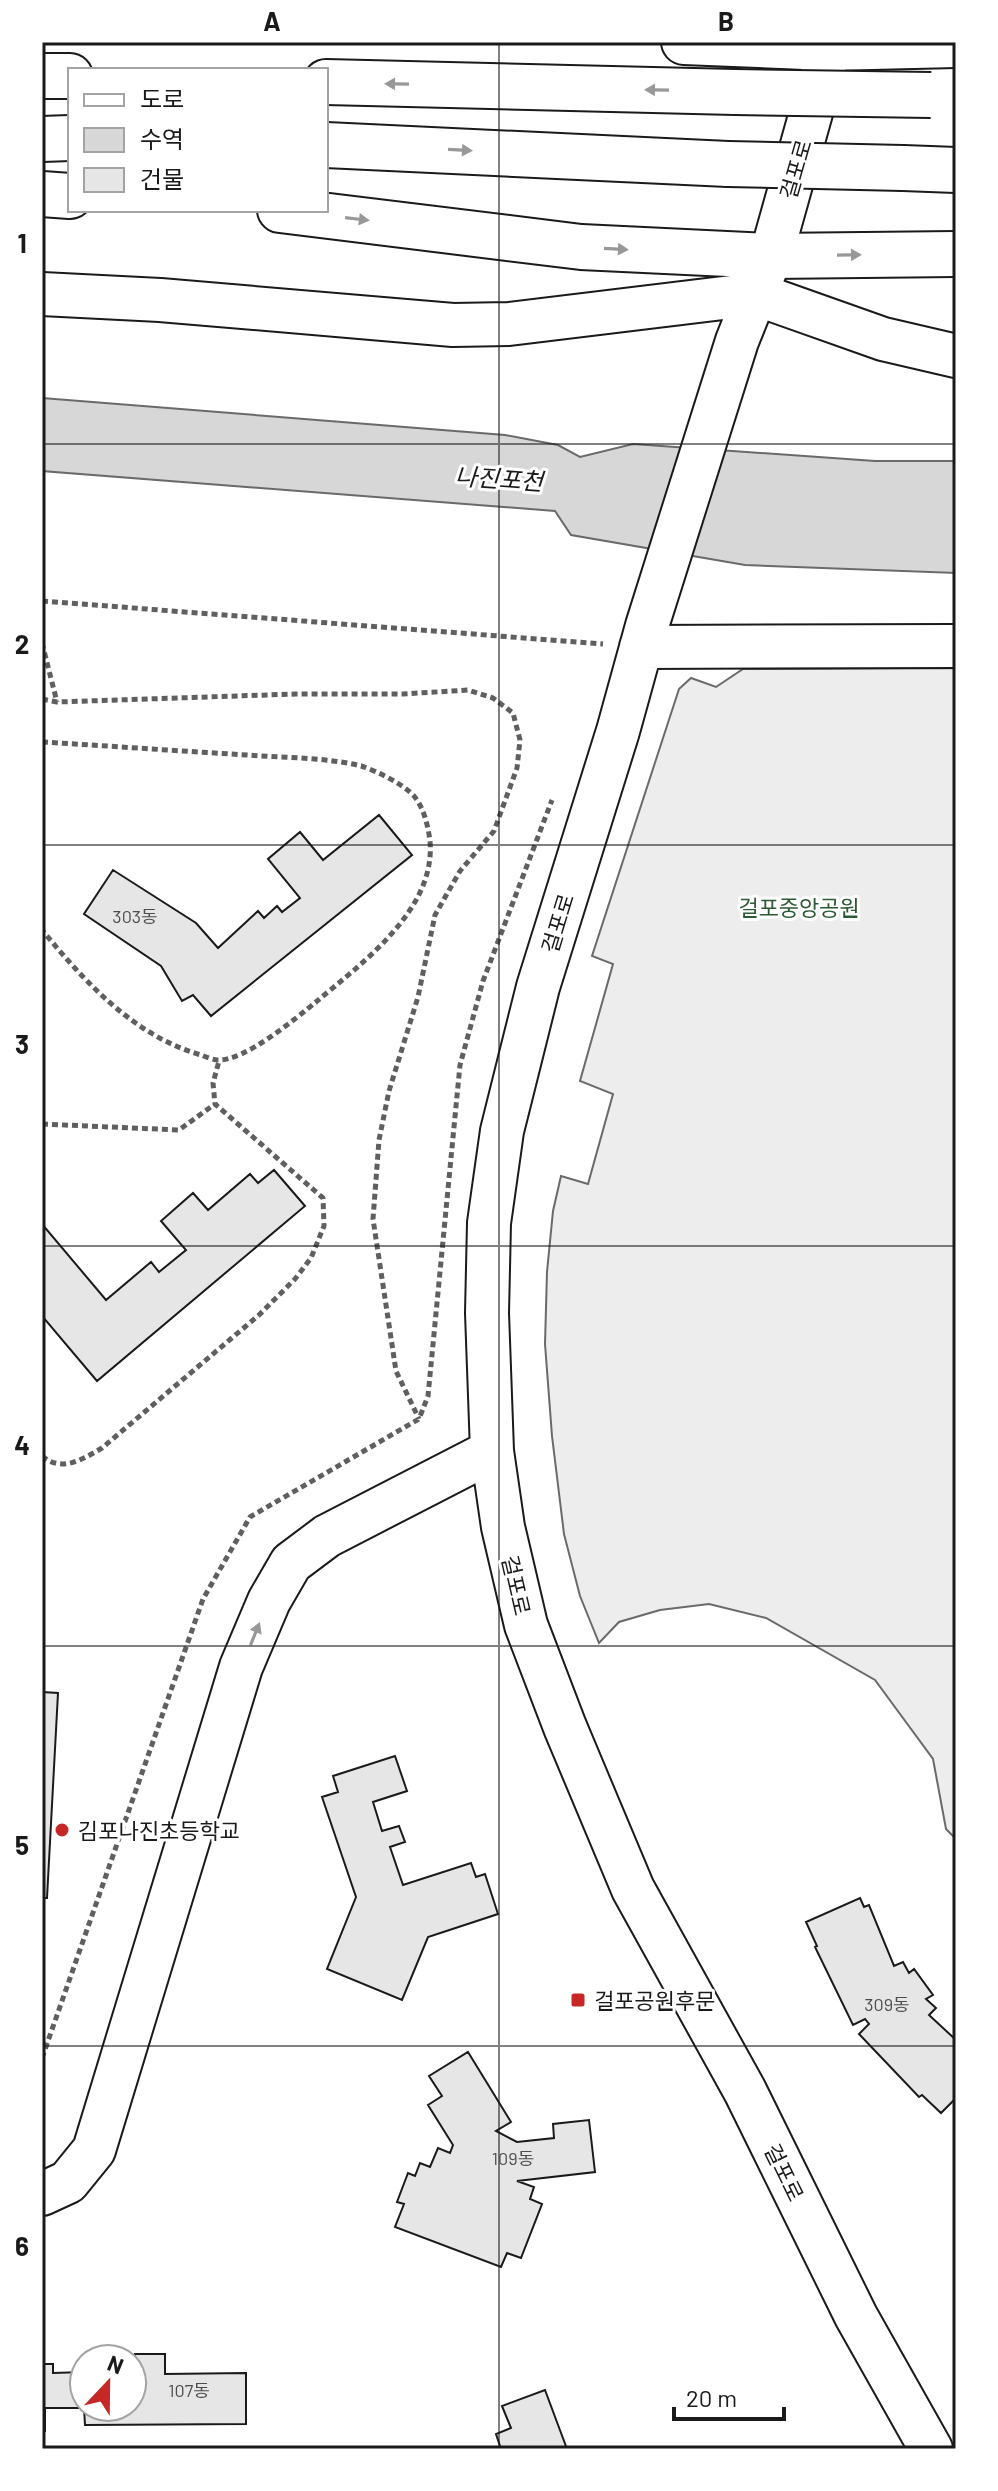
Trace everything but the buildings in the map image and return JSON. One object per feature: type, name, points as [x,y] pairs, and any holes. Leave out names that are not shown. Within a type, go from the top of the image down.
[{"type":"highway","points":[[684,42],[956,45]]},
{"type":"highway","points":[[42,76],[68,76]]},
{"type":"highway","points":[[328,82],[943,96]]},
{"type":"highway","points":[[42,139],[68,138]]},
{"type":"highway","points":[[328,145],[728,164],[956,170]]},
{"type":"highway","points":[[42,194],[68,196]]},
{"type":"highway","points":[[296,212],[581,247],[764,275],[956,254]]},
{"type":"street","name":"걸포로","points":[[830,45],[764,275],[737,341],[538,987],[502,1131],[489,1223],[487,1313],[492,1451],[503,1527],[526,1625],[633,1889],[745,2091],[856,2316],[931,2449]]},
{"type":"street","points":[[42,294],[160,300],[453,325],[509,324],[764,275],[883,339],[956,356]]},
{"type":"street","points":[[644,637],[956,646]]},
{"type":"street","points":[[42,2163],[63,2146],[79,2112],[229,1621],[257,1566],[284,1537],[327,1505],[417,1464],[492,1451]]},
{"type":"street","points":[[42,2194],[68,2182],[94,2150],[241,1667],[269,1601],[291,1563],[327,1536],[492,1451]]},
{"type":"path","points":[[42,601],[644,637]]},
{"type":"path","points":[[42,643],[57,702]]},
{"type":"path","points":[[42,699],[57,702],[468,690],[493,698],[513,713],[520,740],[517,768],[494,831],[460,871],[435,915],[418,997],[389,1091],[379,1140],[373,1219],[396,1371],[419,1419]]},
{"type":"path","points":[[42,742],[332,762],[363,767],[414,796],[428,823],[430,847],[427,876],[409,912],[378,950],[282,1030],[248,1050],[219,1061],[184,1050],[150,1033],[104,998],[42,930]]},
{"type":"path","points":[[42,1456],[47,1461],[73,1464],[102,1448],[259,1315],[311,1258],[324,1226],[323,1198],[215,1104],[213,1083],[219,1061]]},
{"type":"path","points":[[42,1124],[179,1130],[215,1104]]},
{"type":"shaded area","points":[[956,668],[956,1839],[946,1829],[933,1759],[875,1680],[766,1618],[709,1604],[660,1610],[619,1622],[599,1643],[580,1596],[564,1534],[545,1344],[547,1272],[553,1211],[561,1176],[588,1184],[613,1094],[580,1081],[613,964],[592,956],[679,689],[691,678],[716,687],[743,669]]},
{"type":"water","name":"나진포천","points":[[42,398],[505,435],[558,445],[580,457],[633,444],[875,461],[956,461],[956,573],[745,565],[571,535],[555,511],[42,471]]},
{"type":"place","name":"김포나진초등학교","points":[[62,1830]]},
{"type":"place","name":"걸포공원후문","points":[[578,2000]]},
{"type":"park label","name":"걸포중앙공원","points":[[799,907]]}]
